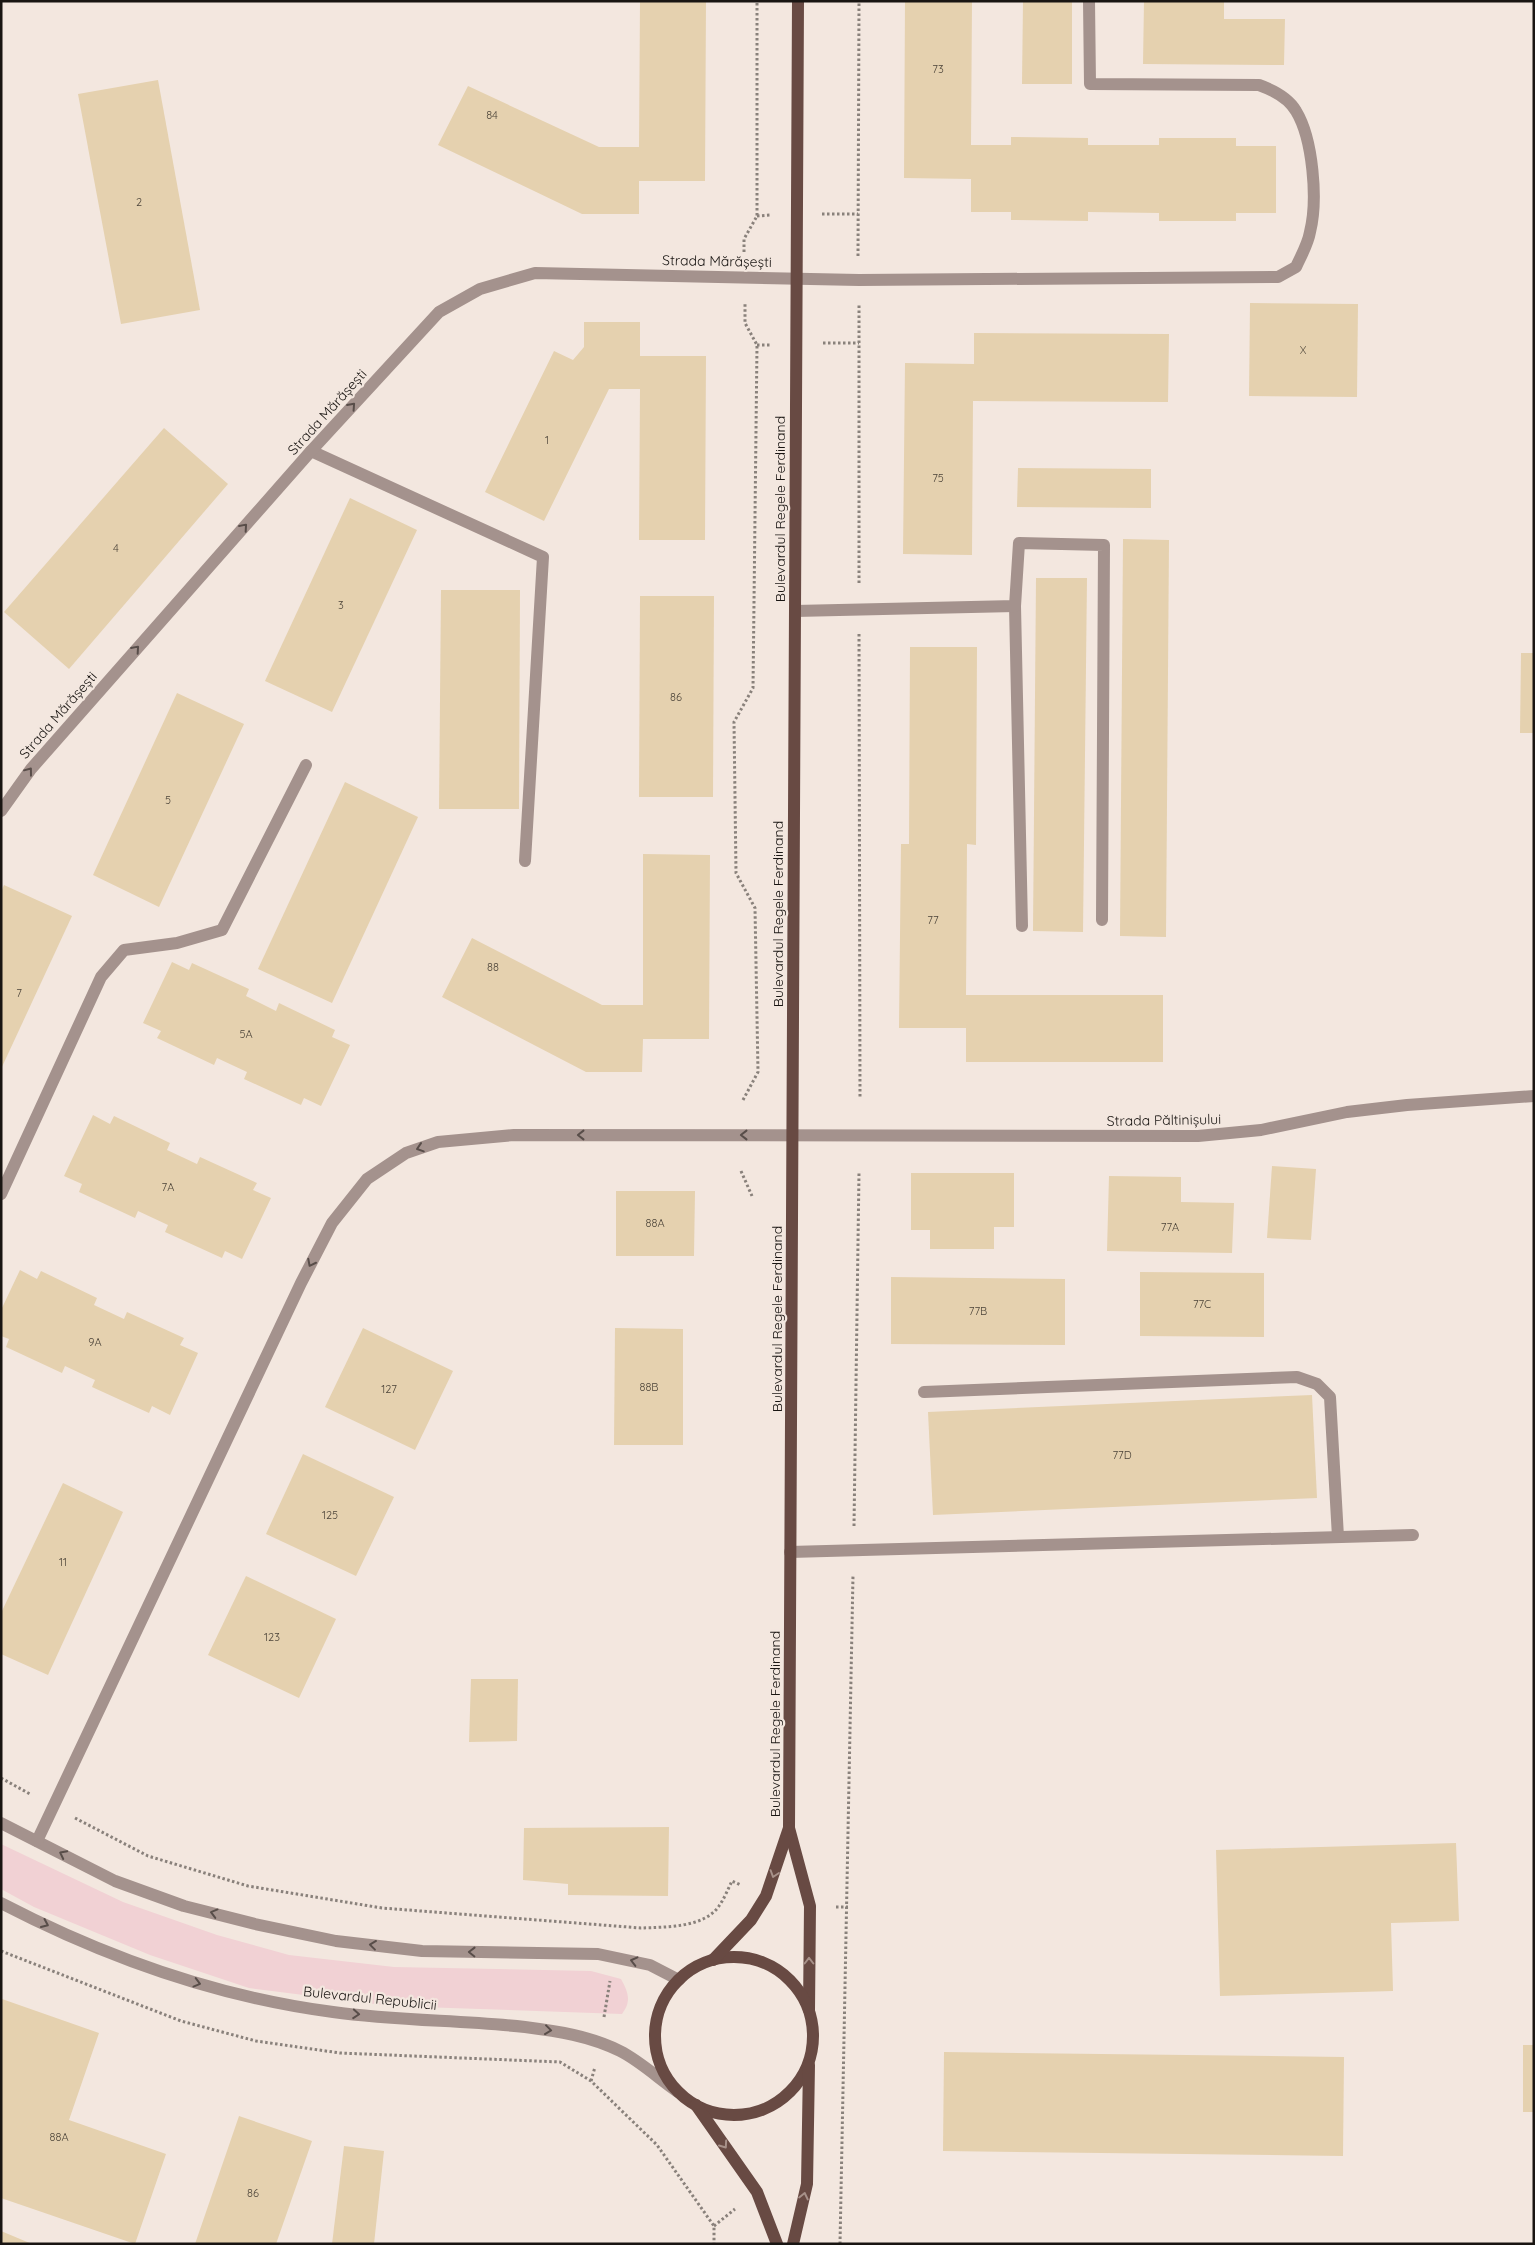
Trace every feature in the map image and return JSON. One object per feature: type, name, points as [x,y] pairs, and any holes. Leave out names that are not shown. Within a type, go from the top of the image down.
[{"type":"main road","name":"Bulevardul Regele Ferdinand","points":[[798,1],[789,1828],[810,1906],[809,2010]]},
{"type":"main road","name":"Bulevardul Regele Ferdinand","points":[[713,1960],[751,1920],[766,1896],[789,1828]]},
{"type":"main road","points":[[793,2244],[807,2184],[809,2062],[813,2041],[809,2010],[797,1988],[781,1972],[759,1961],[736,1957],[713,1960],[694,1968],[679,1980],[666,1996],[658,2015],[655,2036],[657,2057],[666,2076],[678,2092],[696,2105],[717,2114],[740,2116],[762,2110],[782,2099],[798,2083],[809,2062]]},
{"type":"main road","points":[[696,2105],[757,2192],[778,2244]]},
{"type":"street","name":"Strada Mărășești","points":[[1,811],[31,769],[311,451],[439,312],[480,289],[535,273],[859,280],[1278,277],[1296,268],[1310,231],[1314,187],[1309,144],[1296,110],[1277,92],[1259,86],[1090,84],[1089,1]]},
{"type":"street","points":[[311,451],[543,557],[525,861]]},
{"type":"street","points":[[1022,926],[1015,606],[1018,543],[1104,545],[1102,920]]},
{"type":"street","points":[[795,611],[859,608],[1015,606]]},
{"type":"street","points":[[1,1194],[6,1170],[101,977],[124,950],[177,943],[222,930],[306,765]]},
{"type":"street","name":"Strada Păltinișului","points":[[37,1841],[301,1283],[332,1223],[367,1179],[406,1153],[438,1142],[514,1135],[1198,1136],[1261,1130],[1347,1112],[1407,1105],[1534,1096]]},
{"type":"street","points":[[924,1392],[1297,1377],[1317,1384],[1330,1397],[1338,1538]]},
{"type":"street","points":[[790,1552],[1413,1536]]},
{"type":"street","points":[[1,1823],[115,1881],[184,1906],[255,1924],[327,1939],[422,1950],[598,1954],[650,1965],[679,1980]]},
{"type":"street","name":"Bulevardul Republicii","points":[[1,1904],[99,1947],[184,1980],[240,1995],[333,2012],[499,2024],[561,2032],[601,2043],[621,2051],[678,2092]]},
{"type":"path","points":[[744,239],[757,216],[757,1]]},
{"type":"path","points":[[858,242],[859,1]]},
{"type":"path","points":[[859,310],[860,1098]]},
{"type":"path","points":[[743,1100],[758,1072],[755,908],[736,873],[734,722],[753,688],[756,561],[757,345],[745,322]]},
{"type":"path","points":[[741,1171],[752,1196]]},
{"type":"path","points":[[840,2244],[854,1551],[859,1172]]},
{"type":"path","points":[[1,1778],[148,1856],[248,1886],[382,1908],[611,1924],[641,1928],[677,1927],[706,1917],[718,1908],[732,1881]]},
{"type":"path","points":[[611,1924],[616,1957],[607,1996],[601,2043],[591,2081],[657,2145],[714,2226],[714,2244]]},
{"type":"shaded area","points":[[1,1844],[123,1902],[217,1935],[289,1955],[394,1967],[591,1971],[621,1979],[628,1996],[627,2005],[622,2014],[391,2006],[249,1988],[150,1955],[34,1907],[1,1889]]},
{"type":"building","points":[[640,1],[706,1],[705,181],[639,181],[639,214],[582,214],[438,145],[468,86],[599,147],[639,147]]},
{"type":"building","points":[[905,1],[972,1],[971,145],[1011,145],[1011,137],[1088,138],[1088,145],[1159,145],[1159,138],[1236,138],[1236,146],[1276,146],[1276,213],[1236,213],[1236,221],[1159,221],[1159,213],[1088,212],[1088,221],[1011,220],[1011,212],[971,212],[971,179],[904,178]]},
{"type":"building","points":[[1023,1],[1072,1],[1072,84],[1022,84]]},
{"type":"building","points":[[1144,1],[1224,1],[1224,19],[1285,19],[1284,65],[1143,64]]},
{"type":"building","points":[[158,80],[200,310],[121,324],[78,94]]},
{"type":"building","points":[[1250,303],[1358,304],[1357,397],[1249,396]]},
{"type":"building","points":[[584,322],[640,322],[640,356],[706,356],[705,540],[639,540],[640,389],[609,389],[544,521],[485,492],[554,351],[573,360],[584,347]]},
{"type":"building","points":[[974,333],[1169,334],[1168,402],[973,401],[972,555],[903,554],[905,363],[974,364]]},
{"type":"building","points":[[164,428],[228,484],[69,669],[4,612]]},
{"type":"building","points":[[1018,468],[1151,469],[1151,508],[1017,507]]},
{"type":"building","points":[[350,498],[417,530],[332,712],[265,681]]},
{"type":"building","points":[[1123,539],[1169,540],[1166,937],[1120,936]]},
{"type":"building","points":[[1036,578],[1087,578],[1083,932],[1033,931]]},
{"type":"building","points":[[441,590],[520,590],[519,809],[439,809]]},
{"type":"building","points":[[640,596],[714,596],[713,797],[639,797]]},
{"type":"building","points":[[910,647],[977,647],[976,845],[967,844],[966,995],[1163,995],[1163,1062],[966,1062],[966,1028],[899,1028],[901,844],[909,844]]},
{"type":"building","points":[[1521,653],[1534,653],[1534,733],[1520,733]]},
{"type":"building","points":[[177,693],[244,724],[159,907],[93,875]]},
{"type":"building","points":[[345,782],[418,817],[332,1003],[258,969]]},
{"type":"building","points":[[643,854],[710,855],[709,1039],[643,1039],[642,1072],[586,1072],[442,997],[472,938],[602,1005],[643,1005]]},
{"type":"building","points":[[4,885],[72,916],[1,1069],[1,892]]},
{"type":"building","points":[[172,962],[189,970],[192,963],[249,989],[246,996],[276,1011],[279,1003],[335,1030],[332,1037],[350,1045],[321,1106],[304,1098],[301,1105],[244,1079],[247,1072],[217,1058],[214,1065],[157,1038],[161,1031],[143,1023]]},
{"type":"building","points":[[93,1115],[110,1124],[114,1116],[170,1143],[167,1150],[197,1164],[200,1157],[257,1183],[253,1190],[271,1198],[242,1259],[225,1251],[222,1258],[165,1232],[168,1225],[138,1211],[135,1218],[79,1192],[82,1184],[64,1176]]},
{"type":"building","points":[[1272,1166],[1316,1169],[1311,1240],[1267,1238]]},
{"type":"building","points":[[911,1173],[1014,1173],[1014,1227],[994,1227],[994,1249],[930,1249],[930,1230],[911,1230]]},
{"type":"building","points":[[1109,1176],[1181,1177],[1181,1202],[1234,1203],[1232,1253],[1107,1251]]},
{"type":"building","points":[[616,1191],[695,1191],[694,1256],[616,1256]]},
{"type":"building","points":[[20,1270],[37,1279],[41,1271],[97,1298],[94,1305],[124,1319],[127,1312],[184,1338],[180,1345],[198,1353],[170,1415],[152,1406],[149,1413],[92,1387],[95,1380],[65,1366],[62,1373],[6,1347],[9,1339],[1,1336],[1,1310]]},
{"type":"building","points":[[1140,1272],[1264,1273],[1264,1337],[1140,1336]]},
{"type":"building","points":[[891,1277],[1065,1279],[1065,1345],[891,1344]]},
{"type":"building","points":[[363,1328],[453,1371],[415,1450],[325,1407]]},
{"type":"building","points":[[615,1328],[683,1329],[683,1445],[614,1445]]},
{"type":"building","points":[[1312,1395],[1317,1498],[933,1515],[928,1412]]},
{"type":"building","points":[[303,1454],[394,1497],[356,1576],[266,1534]]},
{"type":"building","points":[[63,1483],[123,1512],[48,1675],[1,1654],[1,1613]]},
{"type":"building","points":[[246,1576],[336,1619],[299,1698],[208,1655]]},
{"type":"building","points":[[471,1679],[518,1679],[517,1741],[469,1742]]},
{"type":"building","points":[[669,1827],[668,1896],[568,1895],[568,1884],[523,1880],[524,1828]]},
{"type":"building","points":[[1456,1843],[1459,1921],[1391,1923],[1393,1991],[1220,1996],[1216,1850]]},
{"type":"building","points":[[2,1999],[99,2033],[69,2120],[166,2154],[135,2244],[1,2198]]},
{"type":"building","points":[[1523,2045],[1534,2045],[1534,2112],[1523,2112]]},
{"type":"building","points":[[944,2052],[1344,2057],[1343,2156],[943,2151]]},
{"type":"building","points":[[239,2116],[312,2141],[276,2244],[195,2244]]},
{"type":"building","points":[[344,2146],[384,2151],[374,2244],[332,2244]]},
{"type":"building","points":[[1,2231],[32,2244],[1,2244]]}]
